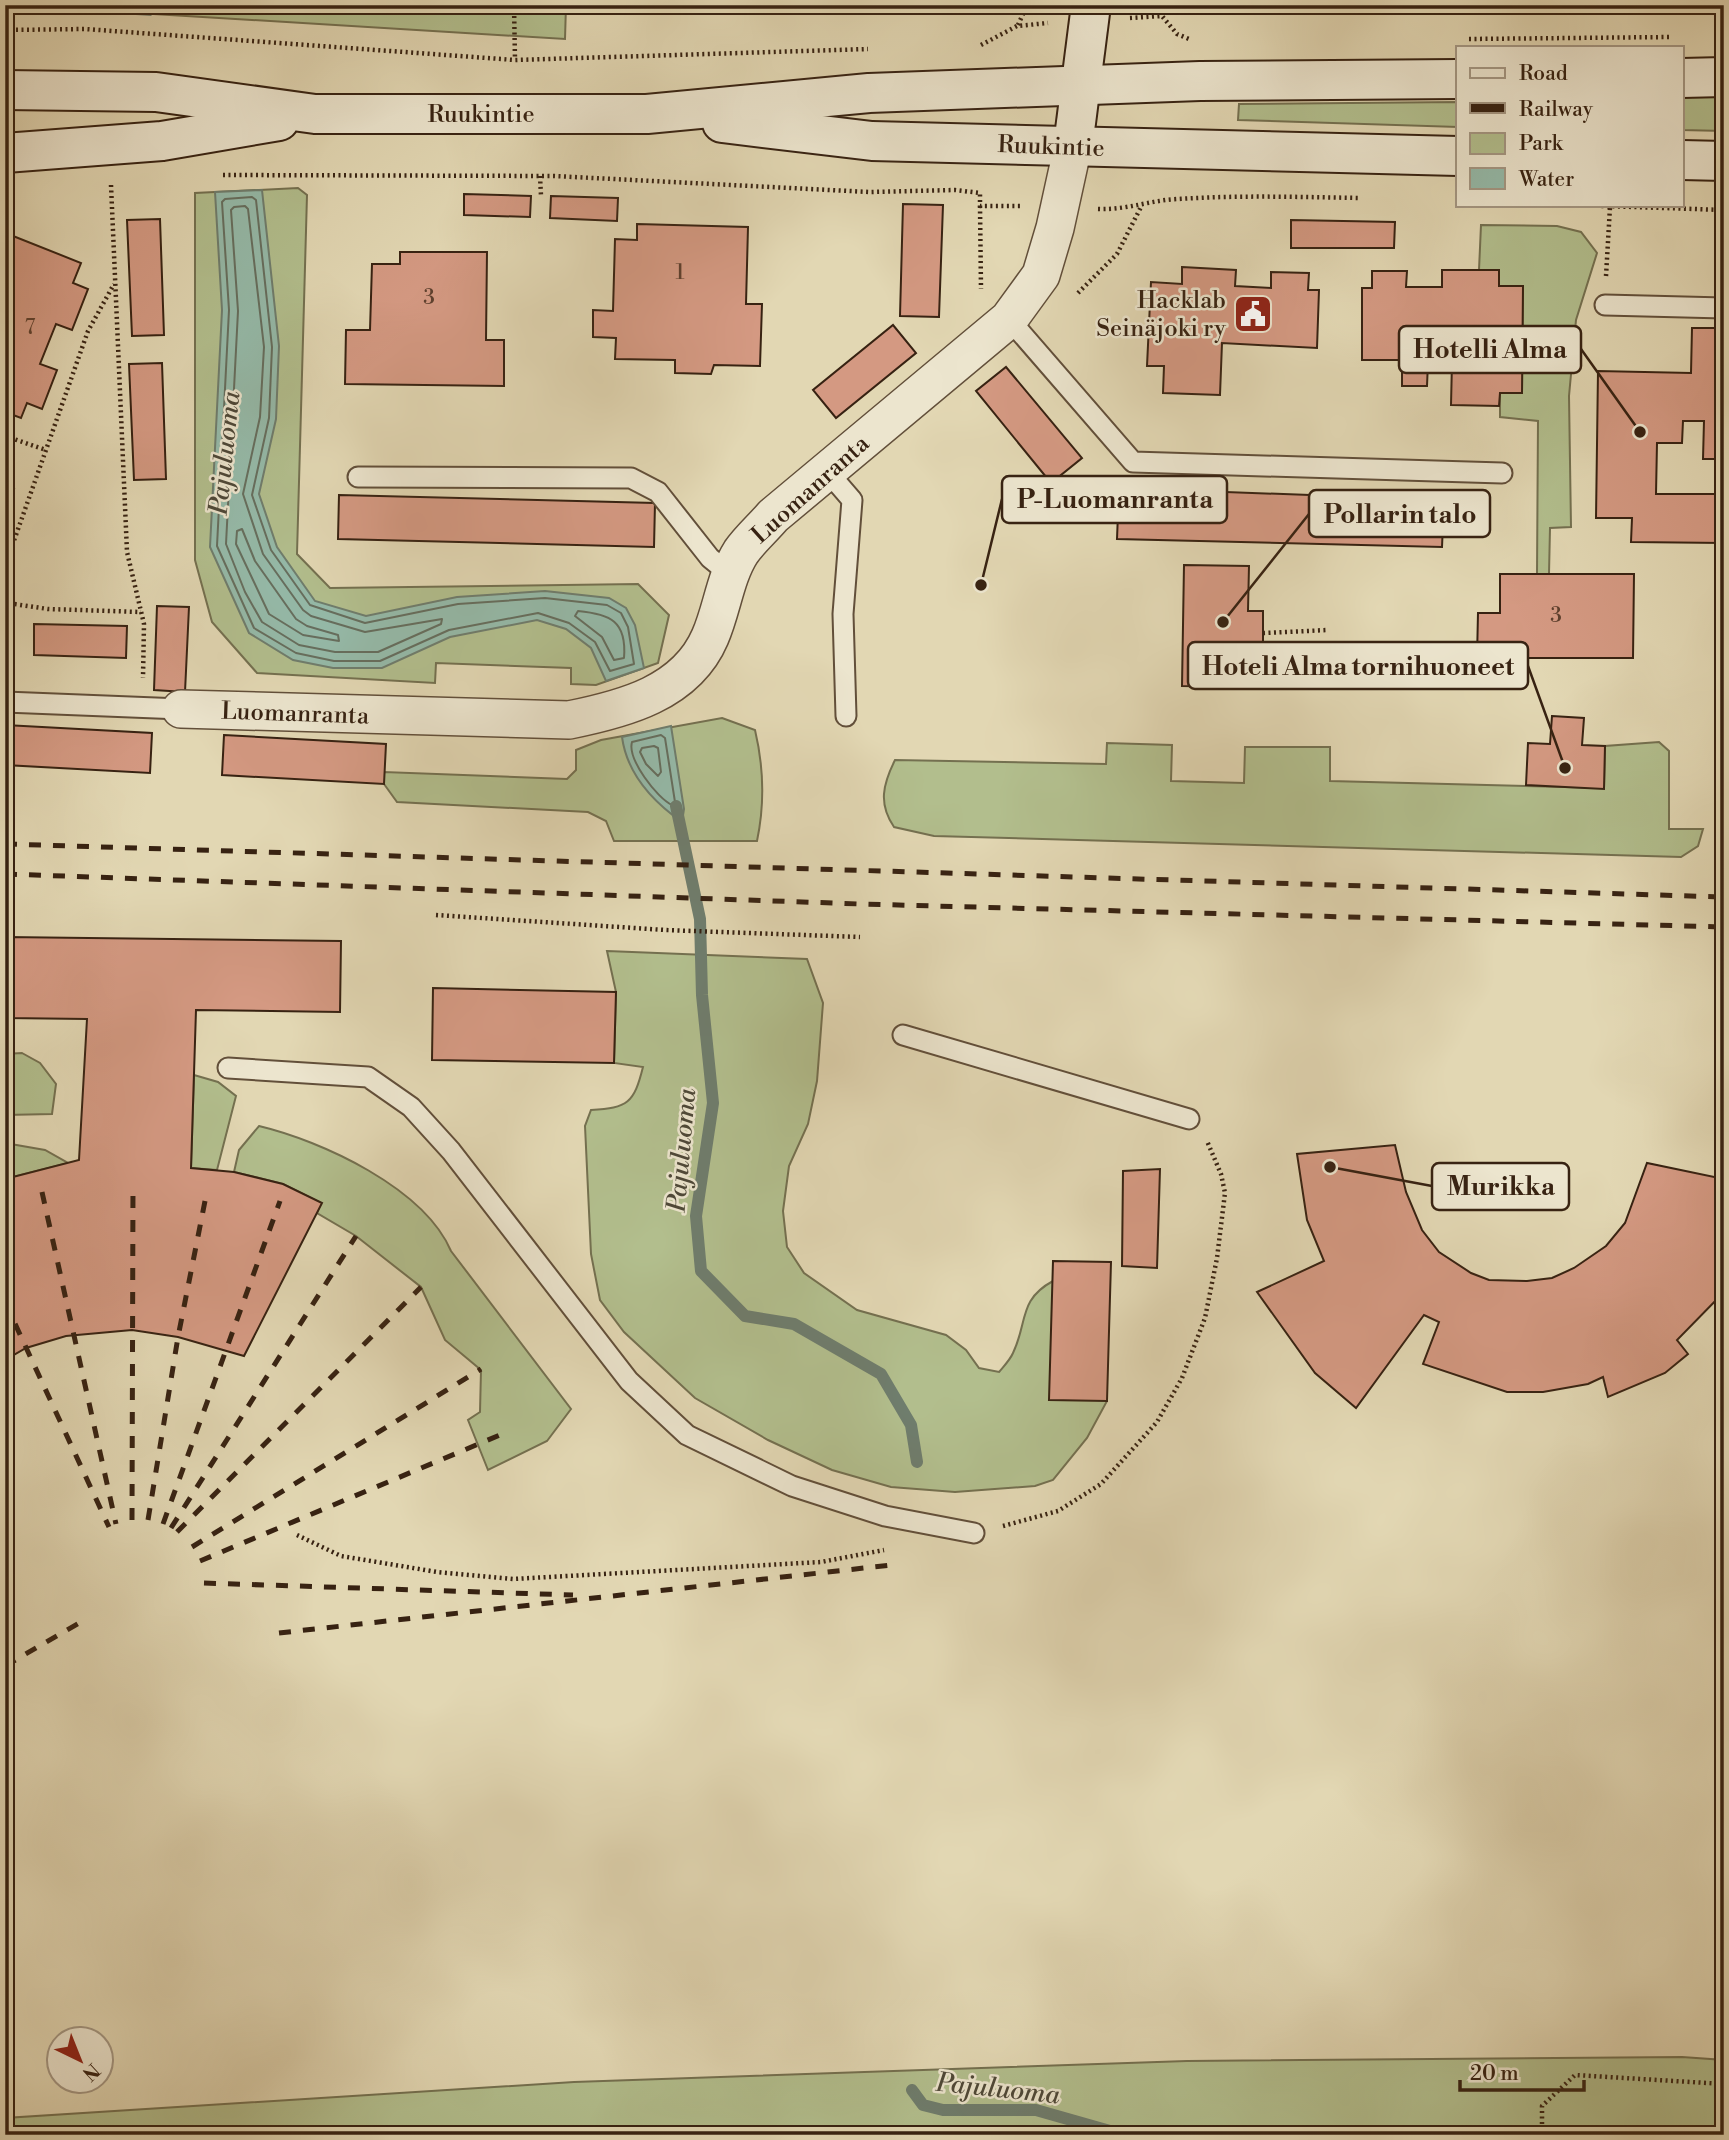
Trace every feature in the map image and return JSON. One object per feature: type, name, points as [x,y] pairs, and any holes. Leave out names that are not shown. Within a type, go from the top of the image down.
[{"type":"main road","points":[[1073,146],[1090,13]]},
{"type":"main road","points":[[1684,78],[1724,77]]},
{"type":"main road","name":"Ruukintie","points":[[5,90],[156,92],[315,114],[647,114],[869,93],[1082,84],[1456,79]]},
{"type":"main road","name":"Ruukintie","points":[[5,153],[162,141],[315,114]]},
{"type":"main road","name":"Ruukintie","points":[[647,114],[872,141],[1456,156]]},
{"type":"main road","points":[[1684,160],[1724,160]]},
{"type":"street","name":"Luomanranta","points":[[181,709],[569,720],[605,713],[662,692],[691,668],[710,639],[741,552],[774,516],[1009,319],[1041,275],[1073,146]]},
{"type":"lane","points":[[1605,305],[1724,308]]},
{"type":"lane","points":[[1009,319],[1133,462],[1502,473]]},
{"type":"lane","points":[[827,471],[852,500],[843,614],[846,716]]},
{"type":"lane","points":[[358,477],[631,478],[658,492],[710,558],[731,575]]},
{"type":"lane","points":[[5,702],[181,709]]},
{"type":"lane","points":[[903,1035],[1189,1119]]},
{"type":"lane","points":[[228,1068],[369,1077],[411,1107],[451,1151],[629,1381],[687,1435],[792,1486],[885,1516],[974,1533]]},
{"type":"path","points":[[514,5],[515,60]]},
{"type":"path","points":[[1017,26],[1027,5]]},
{"type":"path","points":[[970,46],[984,45],[1017,26],[1090,13],[1162,16],[1177,34],[1200,44]]},
{"type":"path","points":[[5,30],[85,29],[515,60],[873,49]]},
{"type":"path","points":[[1458,39],[1673,37]]},
{"type":"path","points":[[209,175],[540,176],[869,192],[955,190],[980,193],[980,206],[1102,210],[1202,197],[1363,198]]},
{"type":"path","points":[[540,176],[541,196]]},
{"type":"path","points":[[110,177],[127,552],[144,624],[142,708]]},
{"type":"path","points":[[1592,206],[1724,210]]},
{"type":"path","points":[[1074,297],[1117,254],[1141,207]]},
{"type":"path","points":[[1605,305],[1610,207]]},
{"type":"path","points":[[5,566],[88,331],[114,283]]},
{"type":"path","points":[[5,436],[46,450]]},
{"type":"path","points":[[5,591],[14,604],[48,609],[141,612]]},
{"type":"path","points":[[1263,634],[1328,630]]},
{"type":"path","points":[[436,915],[665,930],[860,937]]},
{"type":"path","points":[[1542,2135],[1542,2106],[1575,2075],[1724,2084]]},
{"type":"green space","points":[[5,5],[566,5],[565,39]]},
{"type":"green space","points":[[1684,95],[1724,96],[1724,131],[1684,130]]},
{"type":"green space","points":[[1456,102],[1456,127],[1238,120],[1239,104]]},
{"type":"green space","points":[[298,188],[307,195],[297,554],[330,588],[638,584],[669,615],[658,663],[596,685],[571,684],[571,668],[436,663],[435,683],[257,673],[212,622],[195,560],[195,193]]},
{"type":"green space","points":[[1481,225],[1557,226],[1581,232],[1597,253],[1576,320],[1569,396],[1571,527],[1550,528],[1549,574],[1537,574],[1538,421],[1500,417],[1500,393],[1522,393],[1523,286],[1499,286],[1499,270],[1479,270]]},
{"type":"green space","points":[[722,718],[755,730],[762,785],[757,841],[614,841],[606,821],[588,812],[397,802],[384,784],[384,772],[567,779],[576,770],[576,750],[601,740]]},
{"type":"green space","points":[[1659,742],[1669,751],[1669,829],[1703,829],[1698,846],[1681,857],[934,836],[894,827],[884,802],[885,786],[895,760],[1106,764],[1107,743],[1172,745],[1171,781],[1244,783],[1245,747],[1330,747],[1330,781],[1604,788],[1605,746]]},
{"type":"green space","points":[[607,951],[807,959],[823,1003],[817,1081],[808,1124],[789,1166],[783,1211],[787,1247],[804,1273],[857,1310],[946,1335],[966,1350],[979,1368],[999,1372],[1009,1361],[1018,1342],[1029,1304],[1042,1288],[1053,1281],[1107,1401],[1087,1438],[1053,1480],[1035,1486],[955,1492],[891,1487],[832,1470],[768,1440],[695,1398],[624,1332],[600,1300],[591,1254],[585,1126],[591,1110],[613,1107],[628,1101],[636,1089],[643,1067],[614,1063],[616,992]]},
{"type":"green space","points":[[22,1053],[40,1063],[56,1084],[52,1114],[5,1115],[5,1054]]},
{"type":"green space","points":[[194,1075],[218,1082],[236,1096],[217,1170],[191,1168]]},
{"type":"green space","points":[[259,1126],[312,1143],[368,1170],[418,1207],[438,1228],[451,1251],[571,1409],[547,1441],[488,1470],[468,1420],[480,1412],[481,1370],[445,1340],[421,1287],[356,1236],[317,1213],[321,1203],[283,1184],[234,1172],[239,1150]]},
{"type":"green space","points":[[5,1143],[45,1150],[68,1163],[5,1179]]},
{"type":"green space","points":[[1682,2057],[1724,2060],[1724,2135],[5,2135],[5,2118],[574,2082],[1187,2061]]},
{"type":"water","points":[[83,5],[144,5],[150,15],[88,11]]},
{"type":"water","points":[[262,190],[279,346],[276,419],[259,494],[277,547],[315,601],[366,616],[457,597],[545,591],[609,598],[626,608],[635,625],[644,668],[606,681],[591,648],[566,629],[537,620],[450,637],[382,668],[333,668],[293,660],[249,633],[210,547],[222,310],[215,192]]},
{"type":"water","points":[[671,726],[684,809],[682,822],[651,796],[635,775],[622,737]]},
{"type":"building","points":[[464,194],[531,196],[530,217],[464,215]]},
{"type":"building","points":[[551,196],[618,198],[617,221],[550,218]]},
{"type":"building","points":[[903,204],[943,205],[939,317],[900,316]]},
{"type":"building","points":[[160,219],[164,335],[132,336],[127,220]]},
{"type":"building","points":[[1291,220],[1395,222],[1394,248],[1291,248]]},
{"type":"building","points":[[637,224],[748,227],[746,304],[762,304],[760,366],[714,365],[711,374],[675,373],[675,360],[615,359],[616,338],[593,337],[593,310],[613,311],[615,239],[637,240]]},
{"type":"building","points":[[8,234],[81,263],[73,283],[88,289],[72,330],[56,324],[40,364],[57,370],[42,409],[27,403],[21,418],[5,412]]},
{"type":"building","points":[[400,252],[487,252],[486,340],[504,340],[504,386],[345,384],[346,330],[370,330],[372,264],[400,264]]},
{"type":"building","points":[[1182,267],[1236,270],[1235,286],[1271,288],[1271,272],[1309,273],[1308,290],[1319,290],[1317,348],[1222,343],[1220,395],[1163,393],[1164,366],[1147,366],[1151,282],[1182,284]]},
{"type":"building","points":[[1442,270],[1499,270],[1499,286],[1523,286],[1522,393],[1500,393],[1499,406],[1451,405],[1452,362],[1428,362],[1427,386],[1402,386],[1402,360],[1362,360],[1362,288],[1372,288],[1372,271],[1407,271],[1406,287],[1442,287]]},
{"type":"building","points":[[893,325],[916,353],[836,418],[813,390]]},
{"type":"building","points":[[1692,328],[1724,328],[1724,459],[1703,459],[1704,421],[1683,421],[1682,443],[1657,443],[1656,494],[1724,494],[1724,543],[1631,542],[1632,518],[1596,518],[1598,371],[1691,373]]},
{"type":"building","points":[[162,363],[166,479],[134,480],[129,364]]},
{"type":"building","points":[[1006,367],[1082,458],[1051,483],[976,391]]},
{"type":"building","points":[[5,485],[14,489],[5,511]]},
{"type":"building","points":[[1119,488],[1444,500],[1442,547],[1117,539]]},
{"type":"building","points":[[339,495],[655,503],[654,547],[338,539]]},
{"type":"building","points":[[1184,565],[1249,566],[1248,611],[1263,611],[1263,654],[1243,653],[1243,687],[1182,686]]},
{"type":"building","points":[[1500,574],[1634,574],[1633,658],[1477,658],[1478,613],[1500,613]]},
{"type":"building","points":[[157,606],[189,607],[185,692],[154,690]]},
{"type":"building","points":[[34,624],[127,626],[126,658],[34,655]]},
{"type":"building","points":[[1552,716],[1584,718],[1582,745],[1605,746],[1604,789],[1526,785],[1528,743],[1550,744]]},
{"type":"building","points":[[5,725],[152,733],[150,773],[5,765]]},
{"type":"building","points":[[224,735],[386,744],[384,784],[222,775]]},
{"type":"building","points":[[5,937],[341,941],[340,1012],[196,1010],[191,1168],[234,1172],[283,1184],[322,1203],[244,1356],[178,1337],[132,1330],[66,1336],[26,1348],[5,1360],[5,1179],[79,1160],[87,1019],[5,1018]]},
{"type":"building","points":[[433,988],[616,992],[614,1063],[432,1060]]},
{"type":"building","points":[[1395,1145],[1406,1192],[1422,1230],[1439,1252],[1471,1273],[1489,1280],[1527,1281],[1552,1278],[1574,1268],[1606,1246],[1625,1223],[1647,1163],[1724,1179],[1724,1292],[1677,1340],[1688,1354],[1665,1373],[1608,1397],[1603,1377],[1588,1384],[1543,1392],[1507,1392],[1423,1364],[1439,1322],[1424,1315],[1356,1408],[1315,1373],[1257,1292],[1324,1261],[1307,1220],[1297,1154]]},
{"type":"building","points":[[1160,1169],[1157,1268],[1122,1266],[1123,1171]]},
{"type":"building","points":[[1053,1261],[1111,1262],[1107,1401],[1049,1400]]},
{"type":"waterway","name":"Pajuluoma","points":[[676,806],[700,919],[702,995],[713,1103],[696,1216],[701,1271],[745,1316],[794,1324],[881,1374],[911,1425],[917,1462]]},
{"type":"waterway","name":"Pajuluoma","points":[[912,2090],[923,2105],[943,2110],[1036,2110],[1124,2135]]},
{"type":"railway","points":[[5,844],[1724,897]]},
{"type":"railway","points":[[5,874],[860,904],[1724,927]]},
{"type":"railway","points":[[132,1520],[133,1184]]},
{"type":"railway","points":[[148,1520],[178,1337],[207,1191]]},
{"type":"railway","points":[[42,1192],[116,1524]]},
{"type":"railway","points":[[163,1524],[280,1201]]},
{"type":"railway","points":[[171,1528],[356,1236]]},
{"type":"railway","points":[[177,1532],[421,1287]]},
{"type":"railway","points":[[5,1302],[109,1527]]},
{"type":"railway","points":[[192,1547],[481,1369]]},
{"type":"railway","points":[[200,1561],[507,1432]]},
{"type":"railway","points":[[279,1633],[891,1565]]},
{"type":"railway","points":[[204,1583],[573,1595]]},
{"type":"railway","points":[[5,1666],[86,1619]]},
{"type":"place","name":"Hacklab Seinäjoki ry","points":[[1253,314]]},
{"type":"place","name":"Hotelli Alma","points":[[1640,432]]},
{"type":"place","name":"P-Luomanranta","points":[[981,585]]},
{"type":"place","name":"Pollarin talo","points":[[1223,622]]},
{"type":"place","name":"Hoteli Alma tornihuoneet","points":[[1565,768]]},
{"type":"place","name":"Murikka","points":[[1330,1167]]}]
